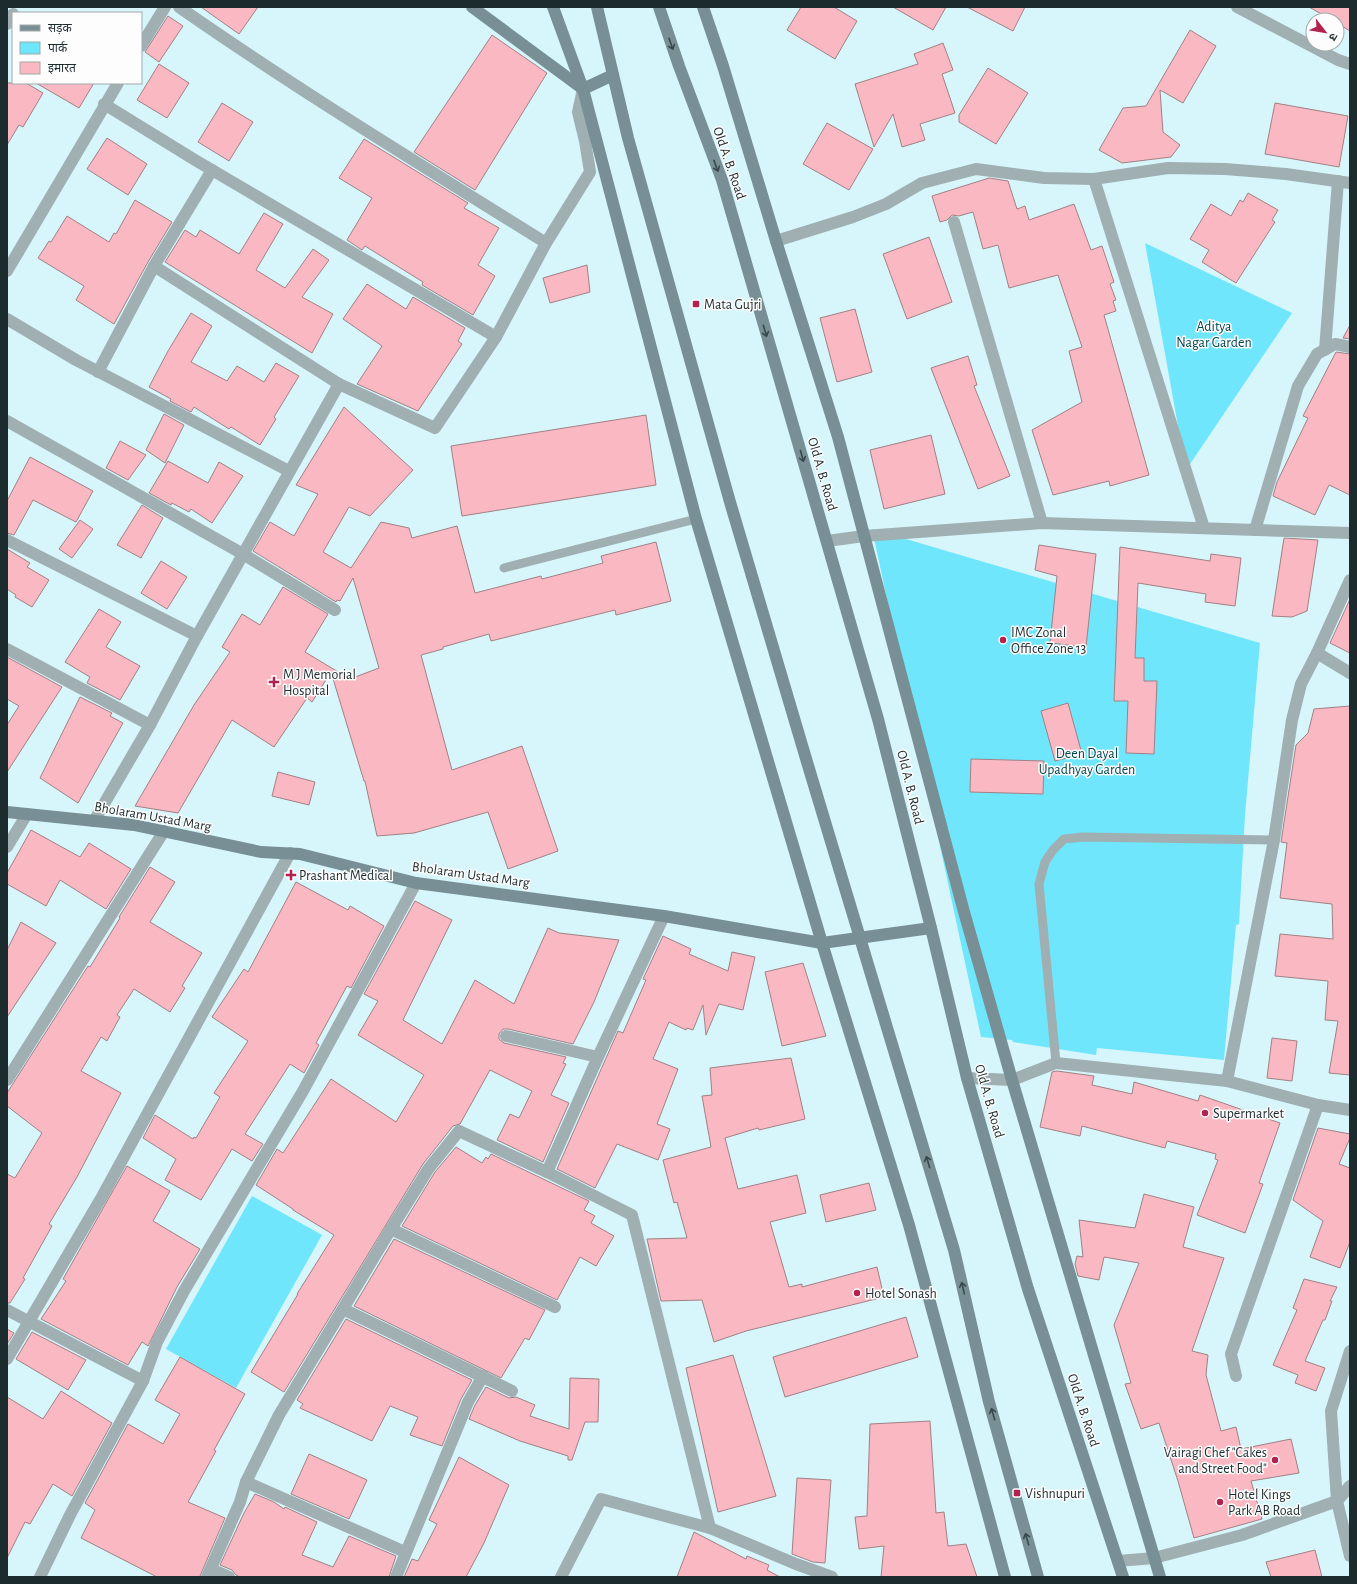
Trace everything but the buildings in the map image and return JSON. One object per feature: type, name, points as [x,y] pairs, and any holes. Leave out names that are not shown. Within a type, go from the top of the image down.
[{"type":"street","points":[[142,44],[166,7]]},
{"type":"street","points":[[179,7],[226,40],[346,118],[546,243]]},
{"type":"street","points":[[472,7],[583,89]]},
{"type":"street","points":[[553,7],[583,89],[696,519],[822,943],[909,1225],[1005,1577]]},
{"type":"street","points":[[597,7],[628,138],[732,509],[954,1250],[989,1402],[1038,1577]]},
{"type":"street","name":"Old A. B. Road","points":[[659,7],[679,66],[722,180],[878,719],[967,1078],[1028,1289],[1123,1577]]},
{"type":"street","points":[[703,7],[723,66],[776,242],[838,437],[962,904],[1012,1080],[1160,1577]]},
{"type":"street","points":[[1237,7],[1338,60],[1350,64]]},
{"type":"street","points":[[7,24],[12,15]]},
{"type":"street","points":[[583,89],[613,75]]},
{"type":"street","points":[[7,271],[11,252],[117,84]]},
{"type":"street","points":[[154,266],[339,384],[435,428],[496,337],[546,243],[590,172],[585,140],[578,112],[583,89]]},
{"type":"street","points":[[104,104],[212,170],[496,337]]},
{"type":"street","points":[[776,242],[853,217],[886,204],[922,183],[976,169],[1044,178],[1094,179],[1168,168],[1224,169],[1286,174],[1344,182],[1325,350]]},
{"type":"street","points":[[98,372],[154,266],[212,170]]},
{"type":"street","points":[[1094,179],[1204,528]]},
{"type":"street","points":[[954,222],[1042,523]]},
{"type":"street","points":[[7,319],[98,372],[289,471]]},
{"type":"street","points":[[1255,530],[1298,386],[1317,354],[1335,344],[1350,347]]},
{"type":"street","points":[[94,821],[150,725],[197,636],[339,384]]},
{"type":"street","points":[[7,421],[243,554],[335,610]]},
{"type":"street","points":[[827,541],[864,536],[1042,523],[1350,533]]},
{"type":"street","points":[[7,540],[197,636]]},
{"type":"street","points":[[1227,1081],[1274,840],[1292,720],[1301,684],[1317,653],[1350,580]]},
{"type":"street","points":[[7,649],[150,725]]},
{"type":"street","points":[[1317,653],[1350,673]]},
{"type":"street","name":"Bholaram Ustad Marg","points":[[7,812],[134,826],[261,852],[300,854],[416,883],[664,916],[822,943],[892,932],[931,928]]},
{"type":"street","points":[[7,846],[27,814]]},
{"type":"street","points":[[7,1080],[164,832]]},
{"type":"street","points":[[7,1359],[103,1195],[290,853]]},
{"type":"street","points":[[40,1577],[70,1515],[143,1382],[157,1342],[184,1291],[303,1090],[416,883]]},
{"type":"street","points":[[547,1172],[664,916]]},
{"type":"street","points":[[506,1036],[598,1058]]},
{"type":"street","points":[[967,1078],[1012,1080],[1056,1063],[1227,1081],[1318,1105],[1350,1110]]},
{"type":"street","points":[[1236,1376],[1231,1354],[1318,1105]]},
{"type":"street","points":[[230,1577],[209,1573],[240,1502],[246,1482],[279,1415],[429,1168],[459,1131],[547,1172],[632,1215],[710,1528]]},
{"type":"street","points":[[391,1229],[555,1307]]},
{"type":"street","points":[[342,1309],[512,1391]]},
{"type":"street","points":[[7,1310],[143,1382]]},
{"type":"street","points":[[1350,1351],[1331,1411],[1337,1501],[1350,1556]]},
{"type":"street","points":[[396,1577],[468,1402],[483,1376]]},
{"type":"street","points":[[246,1482],[405,1552]]},
{"type":"street","points":[[1118,1561],[1154,1558],[1242,1534],[1337,1501],[1350,1486]]},
{"type":"street","points":[[561,1577],[601,1499],[710,1528],[796,1564],[832,1577]]},
{"type":"lane","points":[[504,568],[696,519]]},
{"type":"lane","points":[[1056,1063],[1039,884],[1045,862],[1053,850],[1064,839],[1083,837],[1274,840]]},
{"type":"green space","name":"Aditya Nagar Garden","points":[[1145,243],[1292,313],[1186,470]]},
{"type":"green space","name":"Deen Dayal Upadhyay Garden","points":[[872,529],[1260,643],[1245,815],[1239,924],[1236,925],[1224,1060],[1097,1048],[1096,1055],[1013,1042],[1012,1040],[981,1037]]},
{"type":"green space","points":[[252,1196],[322,1235],[236,1388],[166,1349]]},
{"type":"place","name":"Mata Gujri","points":[[696,304]]},
{"type":"place","name":"IMC Zonal Office Zone 13","points":[[1003,640]]},
{"type":"place","name":"M J Memorial Hospital","points":[[274,682]]},
{"type":"place","name":"Prashant Medical","points":[[291,875]]},
{"type":"place","name":"Supermarket","points":[[1205,1113]]},
{"type":"place","name":"Hotel Sonash","points":[[857,1293]]},
{"type":"place","name":"Vairagi Chef \"Cakes and Street Food\"","points":[[1275,1460]]},
{"type":"place","name":"Vishnupuri","points":[[1017,1493]]},
{"type":"place","name":"Hotel Kings Park AB Road","points":[[1220,1502]]}]
